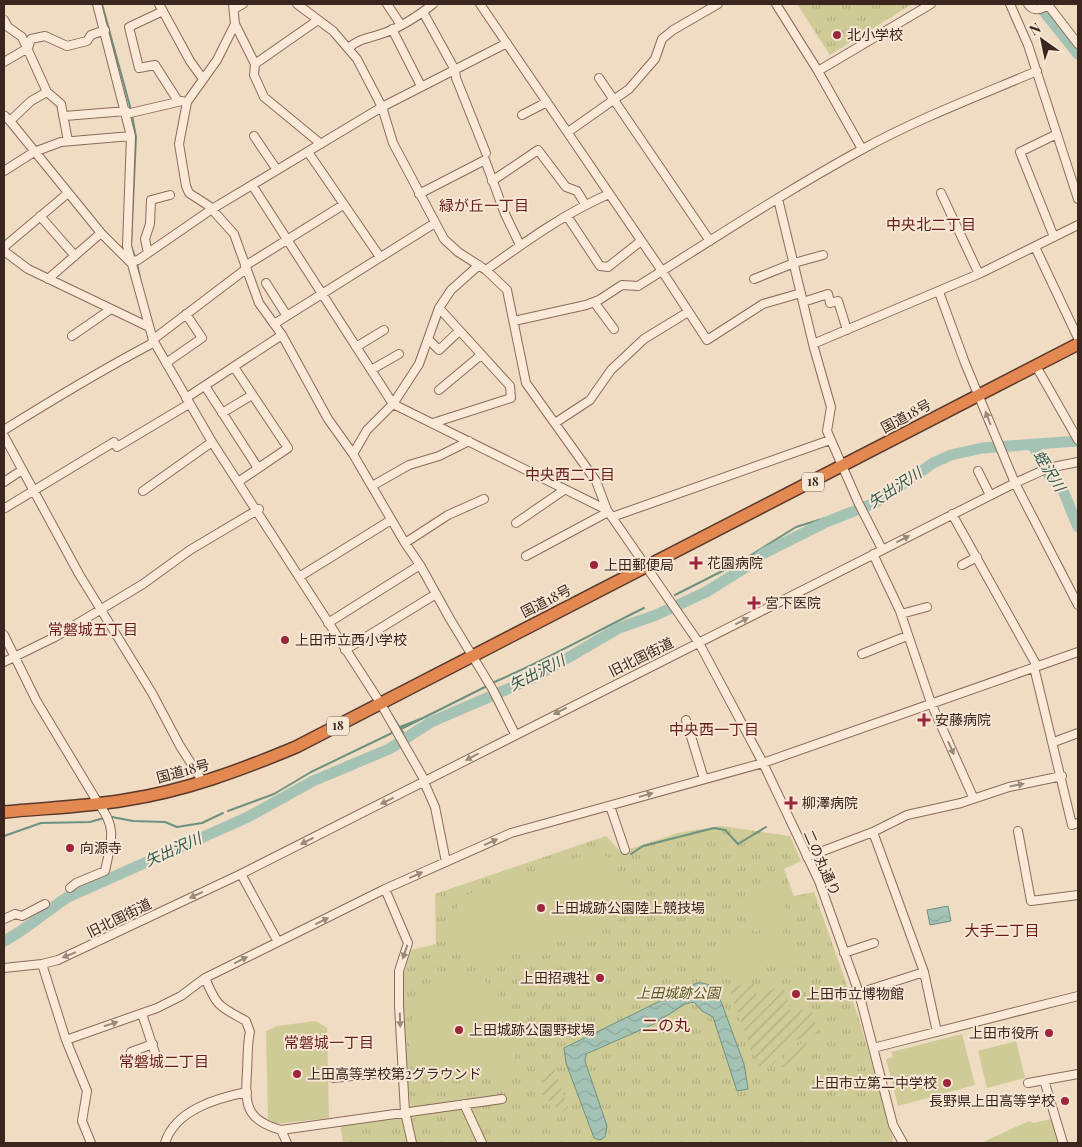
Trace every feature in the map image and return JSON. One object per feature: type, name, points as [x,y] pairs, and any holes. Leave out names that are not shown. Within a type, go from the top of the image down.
[{"type":"highway","name":"国道18号","points":[[4,812],[151,796],[236,772],[296,747],[1078,344]]},
{"type":"street","points":[[97,4],[129,113],[133,140],[127,246],[153,340],[212,442],[277,538],[299,577],[400,734],[435,807],[446,862]]},
{"type":"street","points":[[243,4],[234,6],[235,24],[255,64],[254,75],[264,97],[321,144]]},
{"type":"street","points":[[297,4],[333,31],[357,58],[382,107],[393,143],[444,239],[507,290],[526,383],[596,481],[609,513],[647,566]]},
{"type":"street","points":[[387,4],[401,25]]},
{"type":"street","points":[[348,48],[362,38],[401,25],[433,4]]},
{"type":"street","points":[[480,4],[707,340],[763,304],[801,293]]},
{"type":"street","points":[[568,132],[615,101],[643,75],[655,59],[662,40],[673,30],[718,4]]},
{"type":"street","points":[[776,4],[818,71],[862,149]]},
{"type":"street","points":[[818,71],[931,4]]},
{"type":"street","points":[[1010,4],[1021,26],[1078,199]]},
{"type":"street","points":[[1028,4],[1036,10],[1046,6],[1078,44]]},
{"type":"street","points":[[178,101],[155,65],[139,68],[129,28],[161,7],[190,61],[203,79]]},
{"type":"street","points":[[423,12],[455,70],[456,78],[486,153]]},
{"type":"street","points":[[4,20],[8,27],[22,37],[47,92],[61,104],[65,116],[68,141]]},
{"type":"street","points":[[255,64],[318,20]]},
{"type":"street","points":[[235,24],[217,60],[187,102],[179,144],[186,186],[189,193],[212,209],[234,234],[259,303],[282,335],[328,419],[353,454],[404,543],[420,565],[493,690],[515,734]]},
{"type":"street","points":[[392,29],[422,86]]},
{"type":"street","points":[[4,62],[28,48],[31,39],[45,36],[67,46],[87,40],[91,35],[106,30]]},
{"type":"street","points":[[130,262],[138,260],[212,209],[382,107],[506,42]]},
{"type":"street","points":[[514,321],[594,302],[622,285],[638,286],[778,198],[862,149],[966,100],[1036,71]]},
{"type":"street","points":[[599,78],[710,241]]},
{"type":"street","points":[[47,92],[7,119],[101,233],[130,262]]},
{"type":"street","points":[[65,116],[129,113],[178,101],[187,102]]},
{"type":"street","points":[[522,115],[547,102]]},
{"type":"street","points":[[1054,237],[1020,152],[1057,134]]},
{"type":"street","points":[[254,136],[278,170]]},
{"type":"street","points":[[4,171],[34,152],[68,141],[133,140]]},
{"type":"street","points":[[492,181],[538,150],[563,183],[577,191],[585,204]]},
{"type":"street","points":[[308,152],[380,257]]},
{"type":"street","points":[[419,194],[485,160],[492,181],[520,245]]},
{"type":"street","points":[[252,185],[393,404],[609,513]]},
{"type":"street","points":[[4,247],[68,193]]},
{"type":"street","points":[[941,193],[979,274]]},
{"type":"street","points":[[353,454],[368,430],[393,404],[419,364],[439,308],[452,290],[482,268],[585,204],[610,194]]},
{"type":"street","points":[[148,253],[145,239],[150,224],[150,200],[170,195]]},
{"type":"street","points":[[778,198],[813,344],[831,407],[827,431],[858,502],[882,549]]},
{"type":"street","points":[[4,430],[75,385],[95,376],[151,344],[153,340],[246,267],[343,205]]},
{"type":"street","points":[[40,216],[75,256]]},
{"type":"street","points":[[567,216],[600,266],[608,267],[641,241]]},
{"type":"street","points":[[274,324],[435,223]]},
{"type":"street","points":[[813,344],[939,292],[1078,225]]},
{"type":"street","points":[[48,279],[101,233]]},
{"type":"street","points":[[1035,247],[1078,338]]},
{"type":"street","points":[[4,251],[28,269],[148,327]]},
{"type":"street","points":[[754,279],[794,263],[823,255]]},
{"type":"street","points":[[266,283],[287,316]]},
{"type":"street","points":[[939,292],[996,440],[1015,482],[1078,605]]},
{"type":"street","points":[[803,302],[828,294],[830,303],[838,301],[847,330]]},
{"type":"street","points":[[594,302],[614,329]]},
{"type":"street","points":[[433,423],[512,398],[510,386],[439,308]]},
{"type":"street","points":[[72,336],[110,309]]},
{"type":"street","points":[[555,423],[590,400],[611,370],[644,339],[688,312]]},
{"type":"street","points":[[166,363],[202,338],[186,314]]},
{"type":"street","points":[[356,347],[384,330]]},
{"type":"street","points":[[428,339],[438,350],[459,331]]},
{"type":"street","points":[[5,508],[114,442],[117,447],[188,401],[205,386],[282,335]]},
{"type":"street","points":[[371,370],[399,354]]},
{"type":"street","points":[[439,390],[480,355]]},
{"type":"street","points":[[1036,366],[1077,438]]},
{"type":"street","points":[[234,368],[288,448],[238,482]]},
{"type":"street","points":[[510,386],[526,383]]},
{"type":"street","points":[[205,386],[258,468]]},
{"type":"street","points":[[222,413],[252,395]]},
{"type":"street","points":[[4,436],[100,610],[152,693],[180,746],[202,782]]},
{"type":"street","points":[[526,556],[609,513],[830,440]]},
{"type":"street","points":[[372,486],[409,465],[439,456],[468,441]]},
{"type":"street","points":[[143,491],[212,442]]},
{"type":"street","name":"旧北国街道","points":[[4,968],[42,964],[75,953],[251,869],[1015,482],[1046,469],[1078,462]]},
{"type":"street","points":[[4,482],[22,470]]},
{"type":"street","points":[[978,471],[990,495]]},
{"type":"street","points":[[516,523],[564,490]]},
{"type":"street","points":[[404,543],[448,516],[484,498]]},
{"type":"street","points":[[4,662],[55,637],[144,584],[190,550],[258,510]]},
{"type":"street","points":[[952,514],[1036,667],[1075,824]]},
{"type":"street","points":[[299,577],[391,520]]},
{"type":"street","points":[[873,554],[901,614],[931,703],[973,797]]},
{"type":"street","points":[[962,565],[977,557]]},
{"type":"street","points":[[328,623],[420,565]]},
{"type":"street","name":"二の丸通り","points":[[647,566],[699,643],[763,763],[819,881],[859,993],[893,1125],[903,1143]]},
{"type":"street","points":[[345,650],[436,594]]},
{"type":"street","points":[[901,614],[927,607]]},
{"type":"street","points":[[4,635],[13,657],[98,803],[108,816],[113,835],[105,871],[76,883],[70,888]]},
{"type":"street","points":[[862,654],[907,636]]},
{"type":"street","points":[[66,1040],[142,1014],[181,996],[205,978],[385,889],[511,833],[763,763],[1078,652]]},
{"type":"street","points":[[686,720],[704,779]]},
{"type":"street","points":[[1054,742],[1078,733]]},
{"type":"street","points":[[807,857],[873,832],[907,815],[961,803],[973,797],[1062,776]]},
{"type":"street","points":[[610,806],[625,850]]},
{"type":"street","points":[[1018,831],[1031,901],[1078,895]]},
{"type":"street","points":[[873,832],[924,972],[937,1032]]},
{"type":"street","points":[[240,874],[278,942]]},
{"type":"street","points":[[385,889],[408,943],[399,971],[405,1112],[412,1143]]},
{"type":"street","points":[[4,919],[15,914],[22,916],[45,904]]},
{"type":"street","points":[[844,953],[874,943]]},
{"type":"street","points":[[42,964],[66,1040],[87,1091],[82,1121],[91,1143]]},
{"type":"street","points":[[859,993],[924,972]]},
{"type":"street","points":[[205,978],[214,1001],[219,1006],[246,1021],[248,1025],[250,1032],[246,1101],[252,1114],[262,1123],[281,1130],[502,1099]]},
{"type":"street","points":[[873,1048],[1078,996]]},
{"type":"street","points":[[142,1014],[158,1062]]},
{"type":"street","points":[[131,1052],[152,1044]]},
{"type":"street","points":[[333,1078],[402,1072]]},
{"type":"street","points":[[1028,1083],[1078,1074]]},
{"type":"street","points":[[1044,1080],[1063,1143]]},
{"type":"street","points":[[165,1143],[170,1132],[185,1116],[218,1098],[247,1092]]},
{"type":"street","points":[[464,1104],[482,1143]]},
{"type":"street","points":[[281,1130],[287,1143]]},
{"type":"green space","name":"北小学校","points":[[797,4],[912,4],[830,55]]},
{"type":"green space","name":"上田城跡公園","points":[[721,826],[790,836],[801,861],[784,869],[794,896],[814,892],[859,1019],[892,1133],[893,1143],[343,1143],[340,1123],[411,1113],[400,1006],[402,980],[411,950],[436,944],[435,894],[606,836],[621,852],[678,833]]},
{"type":"green space","name":"上田城跡公園陸上競技場","points":[[597,851],[614,860],[628,899],[623,918],[568,939],[500,958],[482,959],[469,956],[458,945],[449,920],[466,895]]},
{"type":"green space","points":[[779,887],[789,921],[754,932],[743,898]]},
{"type":"green space","points":[[782,928],[791,958],[723,980],[714,950]]},
{"type":"green space","name":"上田城跡公園野球場","points":[[466,975],[478,977],[496,988],[514,1045],[515,1065],[507,1074],[499,1077],[437,1082],[420,1080],[409,1044],[410,1028],[414,1014],[421,1002],[433,991],[448,982]]},
{"type":"green space","points":[[752,981],[757,995],[783,986],[792,1013],[810,1008],[819,1033],[789,1044],[769,1067],[757,1065],[729,989]]},
{"type":"green space","name":"上田高等学校第2グラウンド","points":[[316,1021],[327,1028],[329,1118],[276,1124],[268,1119],[266,1031],[277,1026]]},
{"type":"green space","points":[[962,1034],[975,1085],[898,1106],[886,1059],[893,1057],[891,1052]]},
{"type":"green space","points":[[1016,1041],[1025,1078],[987,1088],[978,1051]]},
{"type":"green space","points":[[806,1042],[807,1048],[803,1058],[790,1066],[779,1067],[789,1049]]},
{"type":"green space","points":[[548,1068],[555,1069],[568,1108],[562,1112],[542,1095],[541,1087]]},
{"type":"green space","points":[[1055,1118],[1063,1143],[981,1143],[1029,1121],[1034,1123]]},
{"type":"water","points":[[948,906],[951,921],[930,925],[927,910]]},
{"type":"water","points":[[697,983],[704,983],[710,986],[719,996],[744,1064],[748,1089],[737,1091],[713,1017],[702,1011],[694,1002],[685,1004],[654,1024],[586,1054],[585,1061],[607,1126],[605,1137],[600,1140],[594,1138],[566,1063],[564,1048]]},
{"type":"waterway","points":[[102,4],[131,110]]},
{"type":"waterway","points":[[1038,4],[1078,54]]},
{"type":"waterway","points":[[132,115],[136,137],[131,246],[136,259]]},
{"type":"waterway","points":[[137,263],[142,288]]},
{"type":"waterway","name":"矢出沢川","points":[[4,941],[68,897],[248,817],[313,781],[389,749],[431,722],[533,678],[619,628],[656,615],[706,592],[746,567],[764,553],[824,523],[877,502],[933,463],[951,455],[982,448],[1078,441]]},
{"type":"waterway","name":"蛭沢川","points":[[1032,444],[1050,477],[1062,488],[1078,527]]},
{"type":"waterway","points":[[675,595],[740,562],[796,527],[825,518],[830,521]]},
{"type":"waterway","points":[[492,683],[644,608]]},
{"type":"waterway","points":[[399,730],[487,686]]},
{"type":"waterway","points":[[388,710],[407,738]]},
{"type":"waterway","points":[[400,727],[423,718]]},
{"type":"waterway","points":[[228,811],[274,794],[311,772],[394,732]]},
{"type":"waterway","points":[[112,817],[133,821],[165,822],[177,827],[202,823],[223,813]]},
{"type":"waterway","points":[[4,836],[41,823],[90,822],[104,818]]},
{"type":"waterway","points":[[631,854],[643,846],[714,828],[725,830],[738,844],[766,827]]},
{"type":"place","name":"北小学校","points":[[837,35]]},
{"type":"place","name":"花園病院","points":[[696,563]]},
{"type":"place","name":"上田郵便局","points":[[594,565]]},
{"type":"place","name":"宮下医院","points":[[754,603]]},
{"type":"place","name":"上田市立西小学校","points":[[285,640]]},
{"type":"place","name":"安藤病院","points":[[924,720]]},
{"type":"place","name":"柳澤病院","points":[[791,803]]},
{"type":"place","name":"向源寺","points":[[70,848]]},
{"type":"place","name":"上田城跡公園陸上競技場","points":[[541,908]]},
{"type":"place","name":"上田招魂社","points":[[600,978]]},
{"type":"place","name":"上田市立博物館","points":[[796,994]]},
{"type":"place","name":"上田城跡公園野球場","points":[[459,1030]]},
{"type":"place","name":"上田市役所","points":[[1049,1033]]},
{"type":"place","name":"上田高等学校第2グラウンド","points":[[297,1074]]},
{"type":"place","name":"上田市立第二中学校","points":[[947,1083]]},
{"type":"place","name":"長野県上田高等学校","points":[[1065,1101]]},
{"type":"district","name":"緑が丘一丁目","points":[[484,206]]},
{"type":"district","name":"中央北二丁目","points":[[931,225]]},
{"type":"district","name":"中央西二丁目","points":[[570,475]]},
{"type":"district","name":"常磐城五丁目","points":[[93,630]]},
{"type":"district","name":"中央西一丁目","points":[[714,730]]},
{"type":"district","name":"大手二丁目","points":[[1002,931]]},
{"type":"district","name":"二の丸","points":[[666,1025]]},
{"type":"district","name":"常磐城一丁目","points":[[329,1043]]},
{"type":"district","name":"常磐城二丁目","points":[[164,1062]]}]
